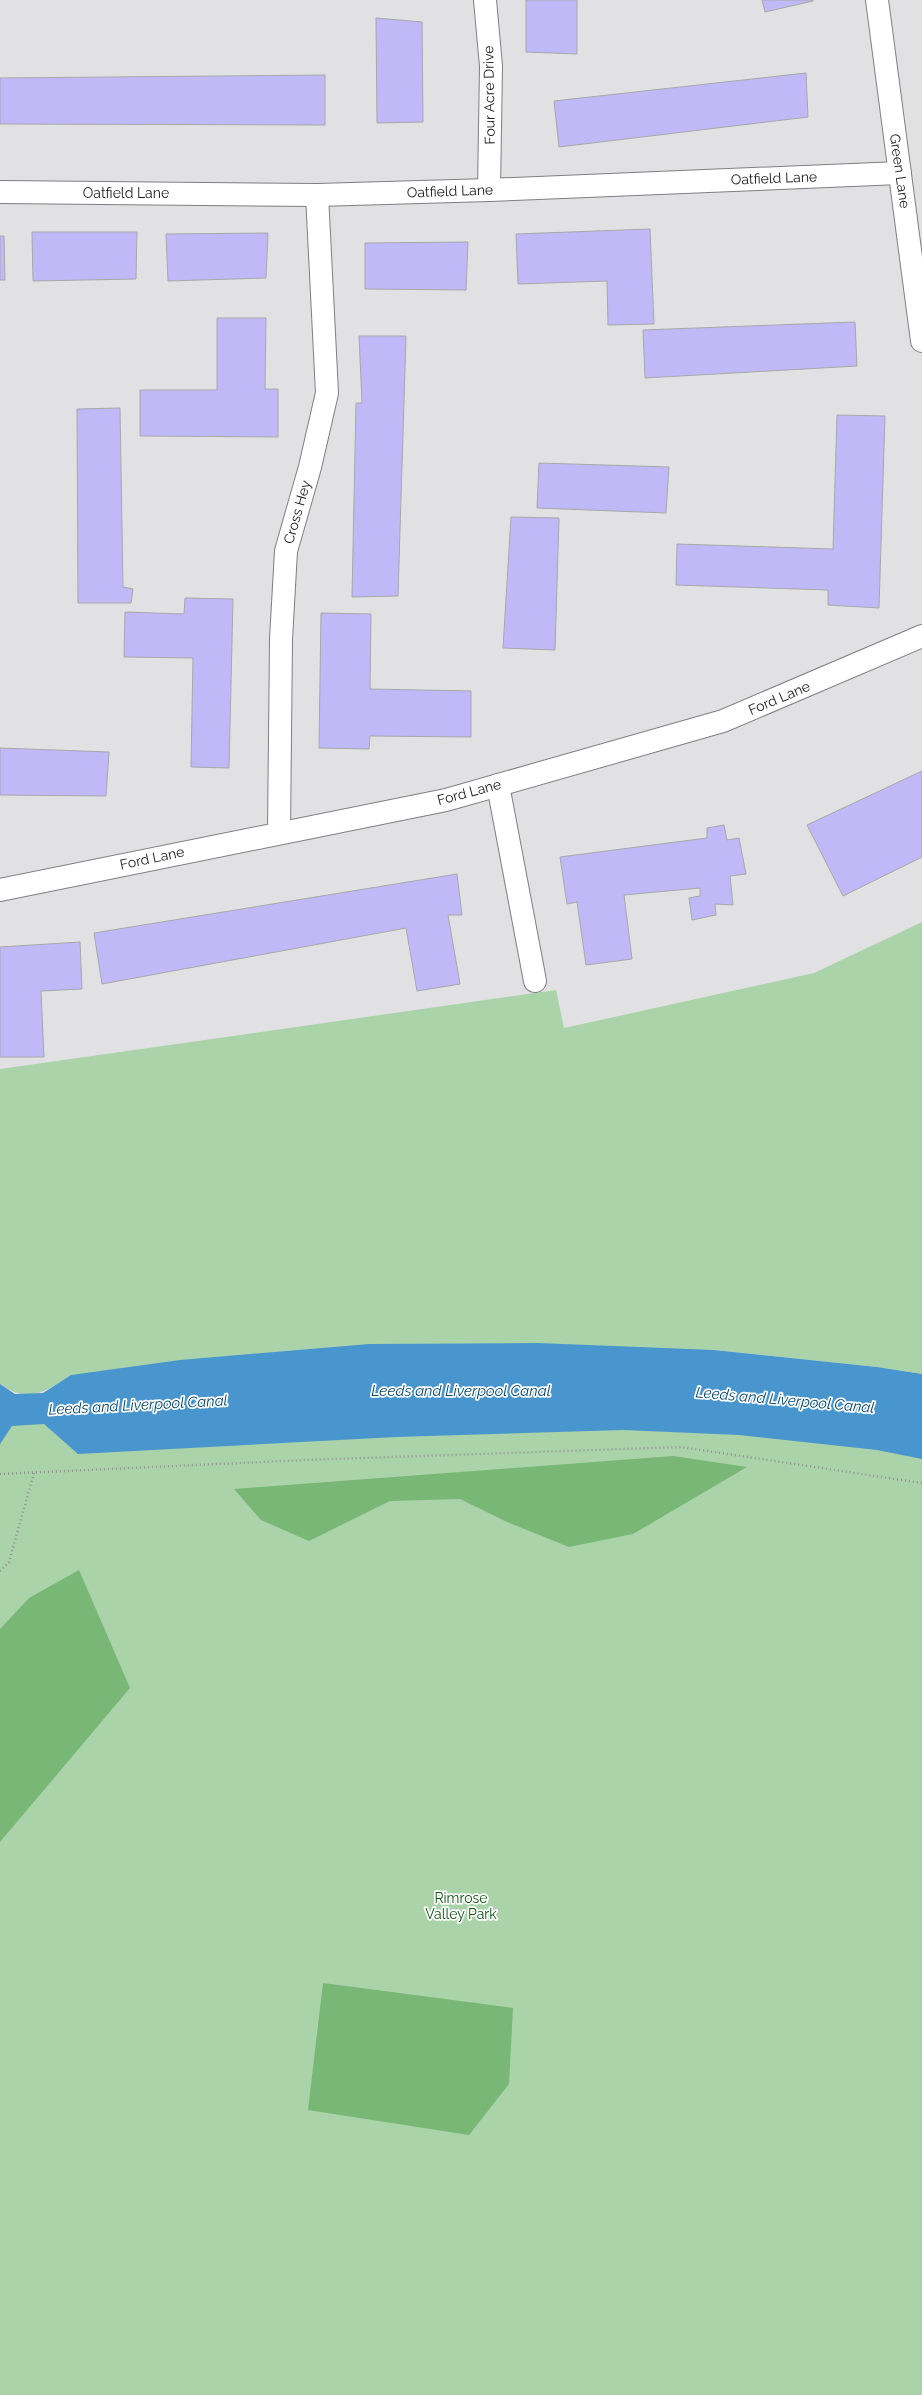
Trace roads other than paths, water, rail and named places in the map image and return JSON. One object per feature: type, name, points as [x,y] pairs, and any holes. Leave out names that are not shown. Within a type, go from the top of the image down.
[{"type":"street","name":"Four Acre Drive","points":[[485,0],[491,66],[489,190]]},
{"type":"street","name":"Green Lane","points":[[877,0],[922,341]]},
{"type":"street","name":"Oatfield Lane","points":[[0,192],[317,194],[489,190],[900,172]]},
{"type":"street","name":"Cross Hey","points":[[279,832],[280,639],[286,552],[310,467],[327,393],[317,194]]},
{"type":"street","name":"Ford Lane","points":[[0,890],[279,832],[446,800],[723,721],[922,636]]},
{"type":"street","points":[[498,785],[535,981]]},
{"type":"water","name":"Leeds and Liverpool Canal","points":[[538,1343],[714,1350],[877,1367],[922,1374],[922,1459],[877,1450],[739,1435],[623,1430],[396,1437],[78,1454],[44,1424],[12,1426],[0,1444],[0,1384],[15,1394],[43,1393],[71,1375],[180,1360],[369,1344]]},
{"type":"park label","name":"Rimrose Valley Park","points":[[461,1906]]}]
